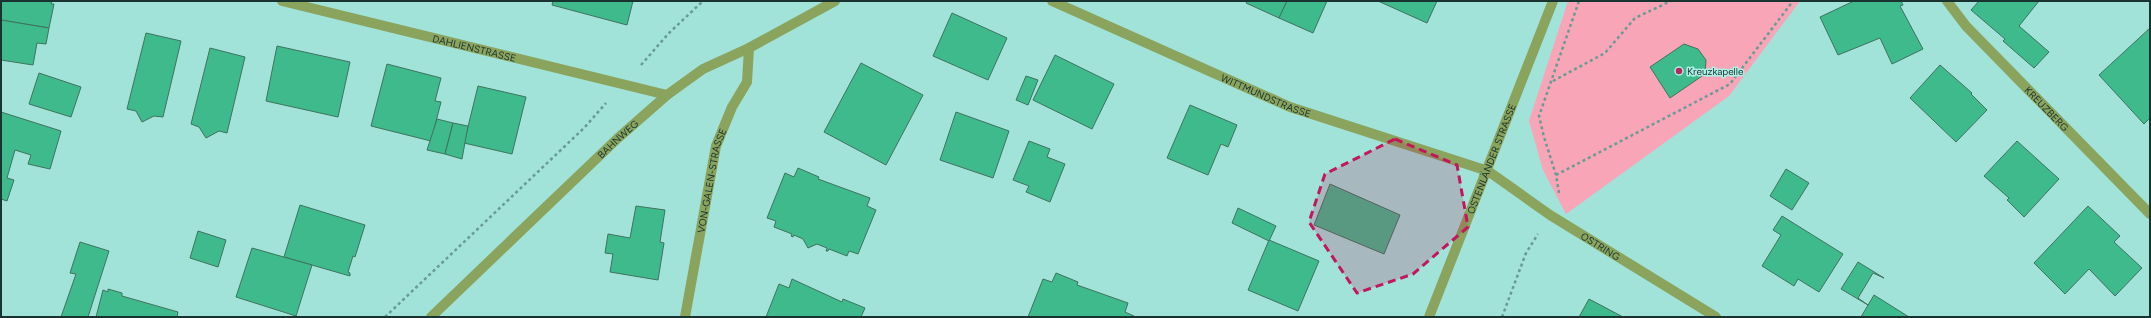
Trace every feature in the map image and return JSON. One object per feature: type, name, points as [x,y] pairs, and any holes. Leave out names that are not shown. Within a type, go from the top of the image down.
[{"type":"street","name":"DAHLIENSTRASSE","points":[[282,1],[667,95]]},
{"type":"street","name":"BAHNWEG","points":[[431,317],[618,138],[667,95],[703,69],[749,48],[834,1]]},
{"type":"street","name":"WITTMUNDSTRASSE","points":[[1052,1],[1290,107],[1488,171]]},
{"type":"street","name":"OSTENLÄNDER STRASSE","points":[[1429,317],[1488,171],[1553,1]]},
{"type":"street","name":"KREUZBERG","points":[[1947,1],[1966,26],[2150,214]]},
{"type":"street","name":"VON-GALEN-STRASSE","points":[[685,317],[716,146],[732,107],[747,82],[749,48]]},
{"type":"street","name":"OSTRING","points":[[1488,171],[1550,215],[1716,317]]},
{"type":"path","points":[[384,317],[584,128],[669,33],[703,1]]},
{"type":"path","points":[[1560,198],[1556,175],[1539,116],[1579,1]]},
{"type":"path","points":[[1552,82],[1605,53],[1636,18],[1670,1]]},
{"type":"path","points":[[1556,175],[1730,84],[1792,1]]},
{"type":"path","points":[[1502,317],[1526,253],[1541,230]]},
{"type":"highlighted area","points":[[1395,139],[1457,165],[1468,227],[1413,274],[1357,293],[1309,222],[1325,174]]},
{"type":"shaded area","points":[[1568,1],[1800,1],[1729,96],[1566,214],[1543,170],[1529,121]]},
{"type":"building","points":[[1,1],[52,1],[51,4],[54,4],[49,28],[1,20]]},
{"type":"building","points":[[553,1],[633,1],[627,25],[552,5]]},
{"type":"building","points":[[1247,1],[1287,1],[1279,18],[1246,3]]},
{"type":"building","points":[[1287,1],[1327,1],[1313,33],[1279,18]]},
{"type":"building","points":[[1378,1],[1437,1],[1427,23]]},
{"type":"building","points":[[1854,1],[1901,1],[1903,5],[1900,6],[1923,49],[1892,64],[1880,38],[1838,55],[1820,17]]},
{"type":"building","points":[[1979,1],[2039,1],[2019,26],[2049,52],[2034,68],[2003,41],[2005,39],[1971,10]]},
{"type":"building","points":[[952,13],[1007,38],[988,80],[933,56]]},
{"type":"building","points":[[1,20],[49,28],[46,44],[37,43],[33,65],[1,60]]},
{"type":"building","points":[[2150,28],[2150,118],[2144,124],[2099,75]]},
{"type":"building","points":[[146,33],[181,41],[163,117],[154,116],[142,122],[136,111],[127,109]]},
{"type":"building","name":"Kreuzkapelle","points":[[1684,44],[1698,49],[1706,60],[1705,74],[1670,98],[1650,67]]},
{"type":"building","points":[[277,46],[350,62],[338,117],[266,101]]},
{"type":"building","points":[[210,48],[245,57],[227,133],[219,131],[206,138],[199,127],[191,124]]},
{"type":"building","points":[[1055,55],[1114,84],[1092,129],[1033,100]]},
{"type":"building","points":[[861,63],[923,95],[886,165],[824,132]]},
{"type":"building","points":[[387,64],[441,78],[435,101],[441,102],[431,141],[371,126]]},
{"type":"building","points":[[1940,65],[1972,93],[1971,94],[1987,110],[1956,142],[1910,98]]},
{"type":"building","points":[[39,73],[81,87],[71,117],[29,104]]},
{"type":"building","points":[[1026,76],[1038,80],[1028,105],[1016,100]]},
{"type":"building","points":[[478,86],[526,97],[512,154],[464,143]]},
{"type":"building","points":[[1190,105],[1237,125],[1228,147],[1221,144],[1208,175],[1167,158]]},
{"type":"building","points":[[1,112],[61,131],[50,169],[28,164],[31,155],[15,150],[7,178],[14,180],[7,201],[1,199]]},
{"type":"building","points":[[956,112],[1009,131],[993,178],[940,160]]},
{"type":"building","points":[[437,119],[453,123],[445,154],[427,150]]},
{"type":"building","points":[[453,123],[468,126],[462,159],[445,154]]},
{"type":"building","points":[[1029,141],[1050,149],[1047,157],[1065,164],[1050,202],[1026,192],[1029,186],[1013,180]]},
{"type":"building","points":[[2017,141],[2059,179],[2024,217],[2007,200],[2009,198],[1984,176]]},
{"type":"building","points":[[798,168],[819,177],[818,179],[870,198],[867,206],[876,210],[858,254],[849,251],[847,256],[829,249],[826,251],[827,248],[817,244],[808,248],[803,239],[794,235],[793,237],[791,236],[792,234],[774,227],[776,221],[767,218],[785,173],[794,177]]},
{"type":"building","points":[[1786,169],[1809,183],[1792,210],[1770,196]]},
{"type":"building","points":[[1330,184],[1400,215],[1384,254],[1314,225]]},
{"type":"building","points":[[300,205],[365,225],[355,257],[353,256],[348,272],[350,273],[350,276],[284,257]]},
{"type":"building","points":[[636,206],[665,210],[660,242],[664,243],[658,280],[610,272],[613,254],[605,253],[608,234],[630,238]]},
{"type":"building","points":[[2088,206],[2120,236],[2114,242],[2142,268],[2115,296],[2089,269],[2065,294],[2034,263]]},
{"type":"building","points":[[1238,208],[1276,226],[1269,241],[1232,223]]},
{"type":"building","points":[[1782,216],[1843,254],[1819,292],[1798,279],[1794,286],[1762,266],[1781,235],[1773,230]]},
{"type":"building","points":[[198,231],[226,240],[218,267],[190,258]]},
{"type":"building","points":[[1269,240],[1319,261],[1298,311],[1248,290]]},
{"type":"building","points":[[80,242],[109,251],[88,317],[61,317],[76,274],[70,273]]},
{"type":"building","points":[[252,248],[312,265],[296,316],[236,297]]},
{"type":"building","points":[[1858,262],[1884,278],[1873,273],[1858,298],[1868,305],[1841,289]]},
{"type":"building","points":[[1056,273],[1078,282],[1077,285],[1128,303],[1125,312],[1134,316],[1028,317],[1043,279],[1052,282]]},
{"type":"building","points":[[792,279],[842,302],[843,299],[865,308],[861,317],[766,317],[779,284],[789,288]]},
{"type":"building","points":[[108,289],[122,293],[122,296],[178,312],[177,317],[96,317],[103,290],[108,292]]},
{"type":"building","points":[[1874,295],[1909,317],[1861,317]]},
{"type":"building","points":[[1589,299],[1623,317],[1579,317]]},
{"type":"place","name":"Kreuzkapelle","points":[[1679,71]]}]
